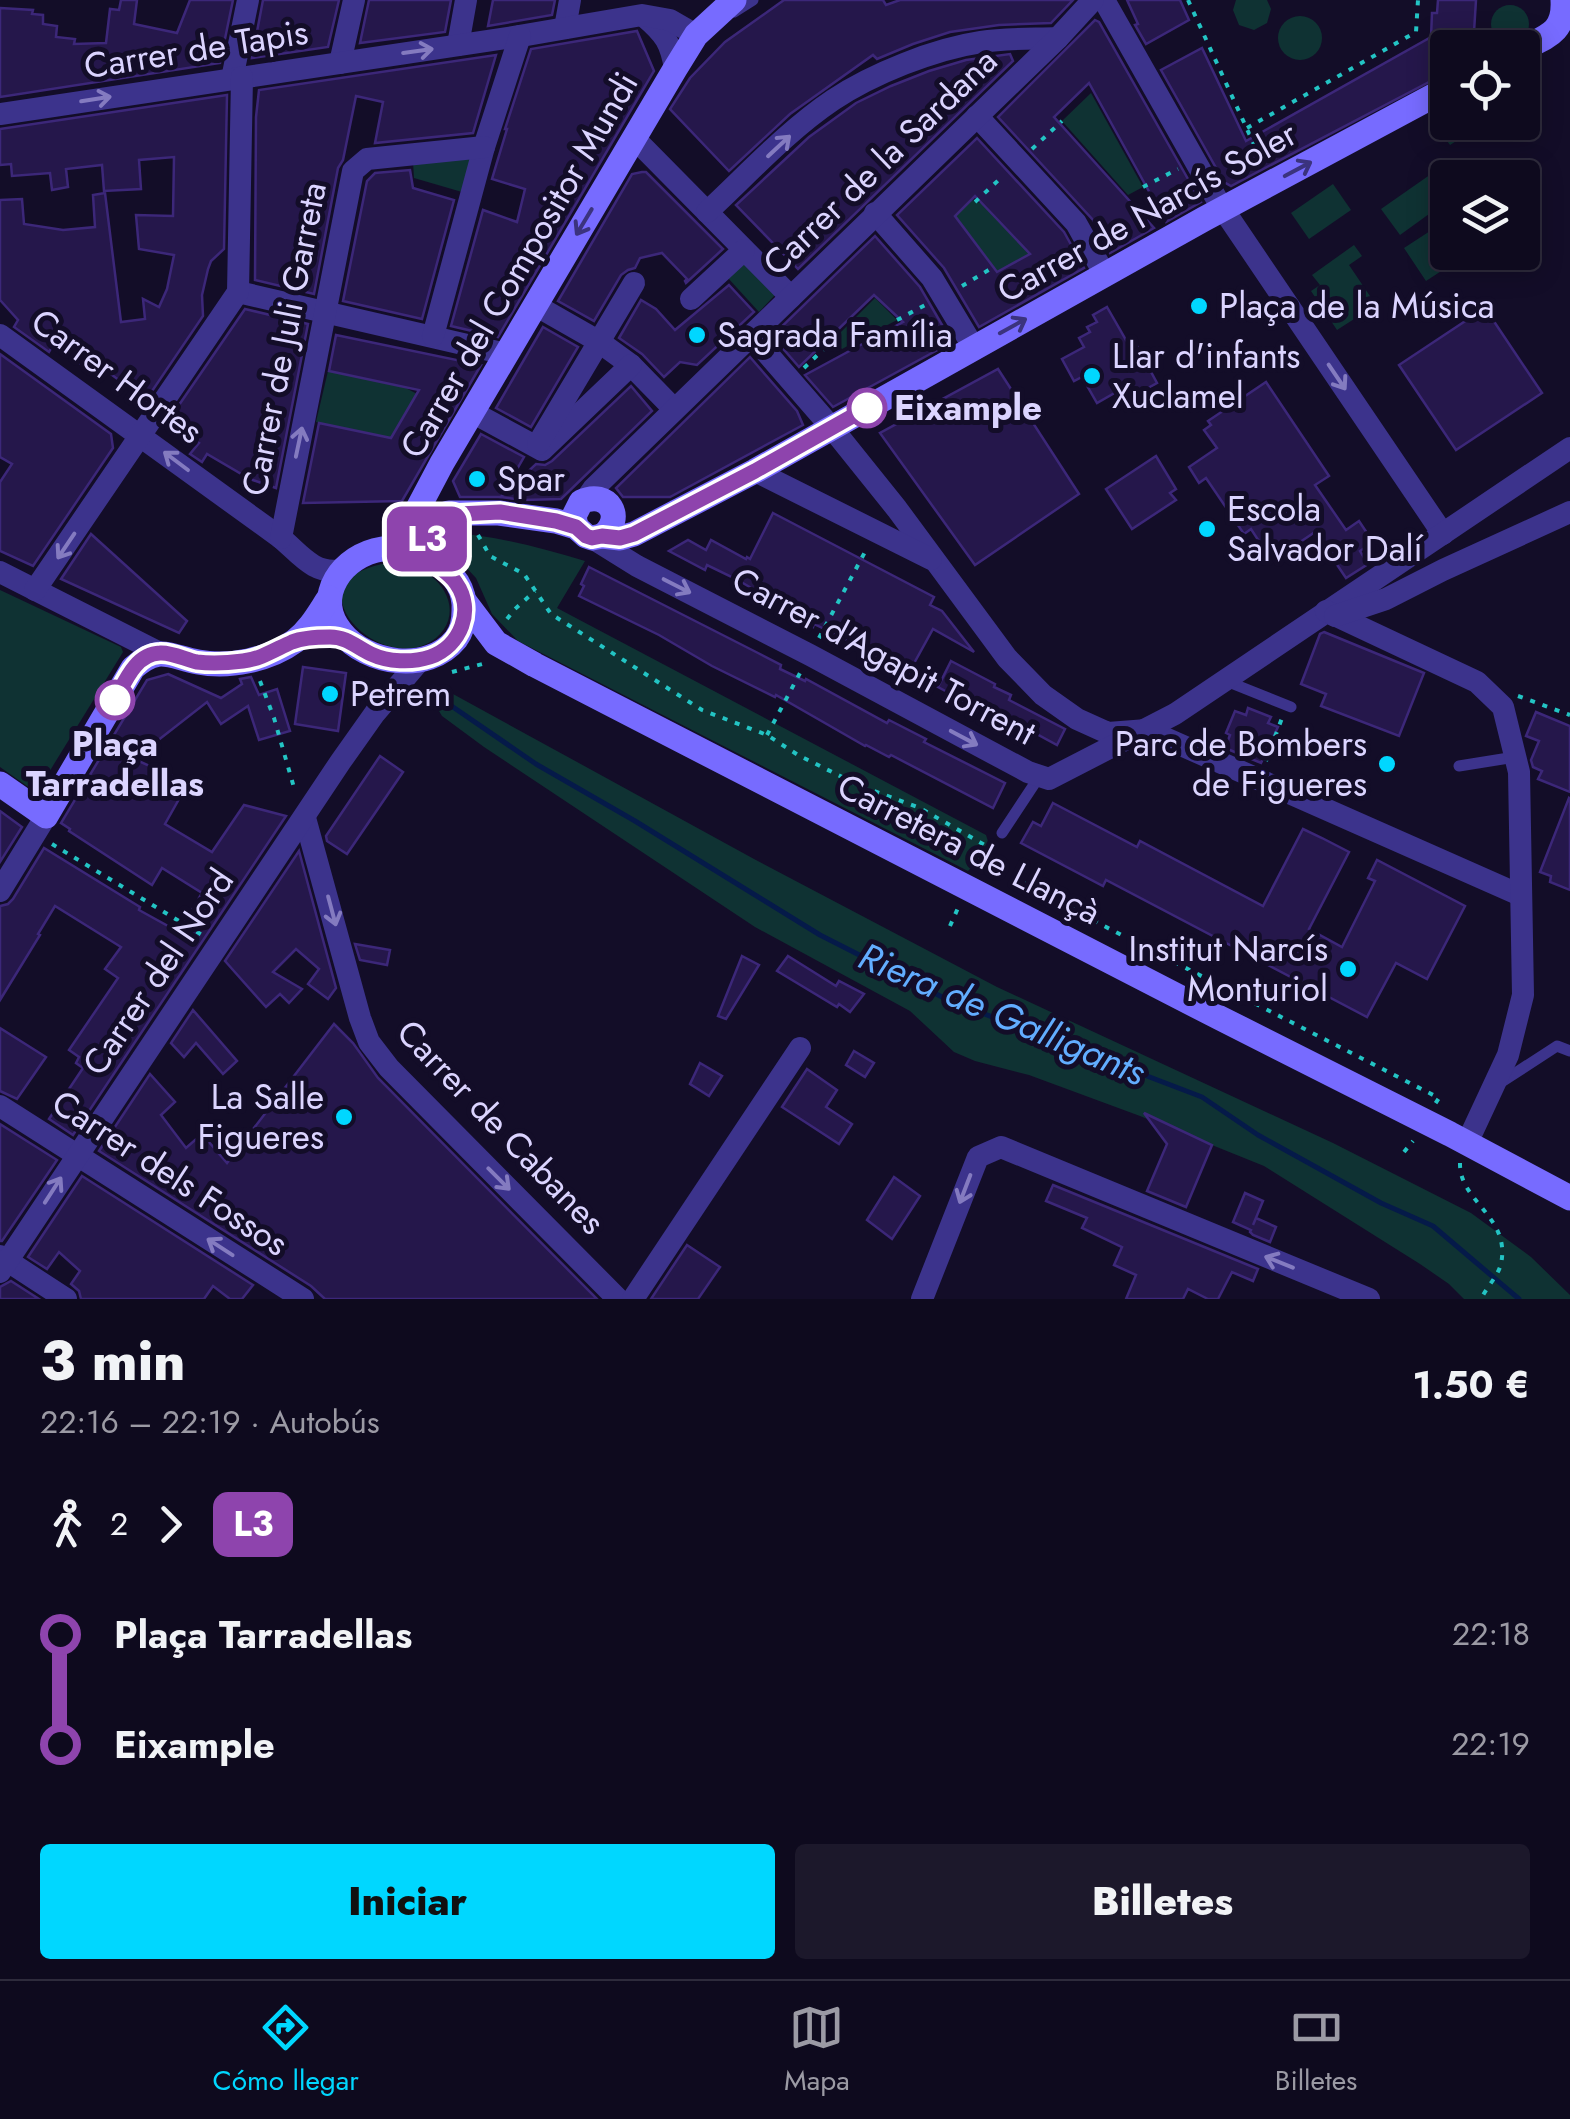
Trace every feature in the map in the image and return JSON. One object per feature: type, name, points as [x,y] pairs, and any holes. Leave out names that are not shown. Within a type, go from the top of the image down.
[{"type":"street","points":[[35,590],[238,292],[237,78],[248,0]]},
{"type":"street","points":[[340,63],[354,0]]},
{"type":"street","points":[[458,45],[466,0]]},
{"type":"street","points":[[564,28],[570,0]]},
{"type":"street","points":[[675,69],[696,35],[734,0]]},
{"type":"street","name":"Carrer de la Sardana","points":[[586,499],[1093,0]]},
{"type":"street","points":[[1104,0],[1223,209],[1442,534]]},
{"type":"street","points":[[1540,41],[1560,26],[1563,0]]},
{"type":"street","points":[[642,15],[662,32],[672,51],[675,69]]},
{"type":"street","name":"Carrer de Tapis","points":[[0,114],[642,15],[670,20],[696,35]]},
{"type":"street","points":[[434,336],[484,146],[520,36]]},
{"type":"street","points":[[707,212],[833,100],[884,72],[980,42],[1058,38]]},
{"type":"street","points":[[1010,40],[1025,57],[1026,69]]},
{"type":"street","name":"Carrer del Compositor Mundi","points":[[396,550],[438,470],[675,69]]},
{"type":"street","name":"Carrer de Narcís Soler","points":[[461,512],[517,515],[596,528],[620,538],[634,534],[1430,98]]},
{"type":"street","points":[[977,116],[1076,223],[1106,275]]},
{"type":"street","points":[[634,138],[791,297]]},
{"type":"street","name":"Carrer de Juli Garreta","points":[[281,538],[352,171],[367,159],[484,146]]},
{"type":"street","points":[[875,214],[932,278],[974,348]]},
{"type":"street","points":[[691,300],[744,250]]},
{"type":"street","points":[[537,447],[634,283]]},
{"type":"street","points":[[238,292],[506,354]]},
{"type":"street","points":[[535,305],[631,365],[674,409]]},
{"type":"street","name":"Carrer Hortes","points":[[0,335],[281,538],[314,568],[325,572],[341,570]]},
{"type":"street","points":[[752,336],[832,428],[1007,658],[1043,695],[1094,728],[1121,734],[1147,730],[1520,895]]},
{"type":"street","points":[[472,412],[542,450],[631,365]]},
{"type":"street","name":"Carrer d'Agapit Torrent","points":[[596,528],[637,566],[1038,777],[1049,779],[1175,714],[1330,614],[1570,448]]},
{"type":"street","points":[[438,470],[444,496],[461,512]]},
{"type":"street","points":[[755,471],[936,562]]},
{"type":"street","points":[[586,499],[607,502],[596,528]]},
{"type":"street","points":[[434,561],[427,539],[430,519],[461,512]]},
{"type":"street","points":[[1330,614],[1386,600],[1570,512]]},
{"type":"street","points":[[0,572],[160,652],[201,662],[247,661],[278,650],[310,626],[341,570],[368,552],[408,550],[434,561],[456,582],[465,602],[456,640],[433,663]]},
{"type":"street","points":[[328,598],[335,623],[347,639],[374,656],[433,663],[496,643]]},
{"type":"street","name":"Carretera de Llançà","points":[[465,602],[496,643],[1425,1121],[1464,1149],[1570,1198]]},
{"type":"street","points":[[1330,614],[1477,682],[1503,707],[1519,772],[1523,995],[1508,1056],[1464,1149]]},
{"type":"street","points":[[120,632],[130,644],[132,668]]},
{"type":"street","points":[[295,640],[347,639]]},
{"type":"street","points":[[0,891],[132,668],[160,652]]},
{"type":"street","points":[[374,656],[382,680],[376,713]]},
{"type":"street","name":"Carrer del Nord","points":[[2,1263],[376,713],[433,663]]},
{"type":"street","points":[[1175,714],[1176,742]]},
{"type":"street","points":[[1088,759],[1096,742],[1094,728]]},
{"type":"street","points":[[0,784],[41,825]]},
{"type":"street","name":"Carrer de Cabanes","points":[[309,812],[369,1042],[388,1068],[618,1299]]},
{"type":"street","points":[[633,1299],[800,1048]]},
{"type":"street","name":"Carrer dels Fossos","points":[[0,1106],[302,1299]]},
{"type":"street","points":[[922,1299],[978,1157],[1002,1147],[1369,1299]]},
{"type":"street","points":[[2,1263],[66,1299]]},
{"type":"lane","points":[[696,35],[753,0]]},
{"type":"lane","points":[[1225,680],[1289,706]]},
{"type":"lane","points":[[1459,766],[1515,756]]},
{"type":"lane","points":[[1002,833],[1038,777]]},
{"type":"lane","points":[[1494,1087],[1557,1046],[1570,1051]]},
{"type":"path","points":[[1188,0],[1272,182]]},
{"type":"path","points":[[1247,128],[1416,32],[1418,0]]},
{"type":"path","points":[[975,202],[1062,121]]},
{"type":"path","points":[[1142,187],[1196,160]]},
{"type":"path","points":[[897,320],[992,268]]},
{"type":"path","points":[[791,381],[832,340]]},
{"type":"path","points":[[461,512],[490,556],[524,574],[551,614],[702,710],[767,735],[858,785],[920,808],[990,848],[1000,870],[1439,1098],[1404,1152]]},
{"type":"path","points":[[767,735],[876,531]]},
{"type":"path","points":[[433,663],[487,662],[499,630],[514,608],[535,590]]},
{"type":"path","points":[[257,676],[297,797],[309,812]]},
{"type":"path","points":[[1477,682],[1570,715]]},
{"type":"path","points":[[1258,779],[1289,706]]},
{"type":"path","points":[[41,825],[218,946]]},
{"type":"path","points":[[1464,1149],[1460,1174],[1476,1202],[1499,1229],[1502,1251],[1500,1268],[1480,1299]]},
{"type":"green space","points":[[1236,0],[1267,0],[1271,9],[1267,23],[1254,30],[1239,25],[1233,10]]},
{"type":"green space","points":[[1503,6],[1517,6],[1528,17],[1528,30],[1492,30],[1492,17]]},
{"type":"green space","points":[[1300,16],[1315,23],[1322,38],[1315,53],[1300,60],[1285,53],[1278,38],[1285,23]]},
{"type":"green space","points":[[1091,93],[1143,187],[1128,195],[1062,121]]},
{"type":"green space","points":[[473,156],[462,192],[414,178],[413,162]]},
{"type":"green space","points":[[1430,175],[1430,213],[1400,235],[1381,209]]},
{"type":"green space","points":[[1333,184],[1351,210],[1309,239],[1291,213]]},
{"type":"green space","points":[[971,200],[983,204],[1030,254],[995,274],[955,216]]},
{"type":"green space","points":[[1430,231],[1430,270],[1443,270],[1426,281],[1404,248]]},
{"type":"green space","points":[[1354,245],[1362,256],[1349,265],[1376,305],[1337,330],[1311,291],[1320,285],[1312,275]]},
{"type":"green space","points":[[744,264],[775,295],[759,312],[728,278]]},
{"type":"green space","points":[[875,298],[897,320],[842,349],[833,340]]},
{"type":"green space","points":[[328,371],[404,387],[417,394],[390,438],[316,422]]},
{"type":"green space","points":[[444,532],[515,542],[585,561],[557,608],[986,835],[990,848],[968,871],[518,641],[492,614],[476,578],[444,544]]},
{"type":"green space","points":[[382,564],[416,568],[444,591],[450,610],[444,629],[436,638],[415,648],[392,647],[371,638],[354,624],[344,607],[343,590],[355,575]]},
{"type":"green space","points":[[0,590],[121,647],[123,652],[34,791],[0,767]]},
{"type":"green space","points":[[453,694],[997,987],[1333,1143],[1471,1213],[1531,1257],[1570,1299],[1464,1299],[1420,1264],[1264,1166],[1029,1075],[954,1052],[910,1011],[755,927],[484,747],[442,716],[436,706],[442,696]]},
{"type":"building","points":[[121,0],[137,0],[134,24],[177,33],[190,0],[233,0],[220,63],[0,97],[0,8],[33,10],[32,14],[43,15],[43,24],[57,26],[56,37],[75,39],[74,44],[106,43],[110,9],[119,10]]},
{"type":"building","points":[[263,0],[339,0],[328,47],[252,58]]},
{"type":"building","points":[[369,0],[451,0],[445,32],[360,43]]},
{"type":"building","points":[[493,0],[555,0],[552,15],[488,26]]},
{"type":"building","points":[[784,0],[883,0],[886,5],[900,0],[1073,0],[1051,23],[950,32],[877,59],[873,55],[790,114],[729,171],[670,109],[690,78],[725,42]]},
{"type":"building","points":[[1127,0],[1180,0],[1189,20],[1146,44]]},
{"type":"building","points":[[1438,0],[1476,0],[1474,30],[1431,30],[1432,13],[1437,13]]},
{"type":"building","points":[[1095,20],[1201,202],[1166,222],[1089,83],[1054,117],[1154,228],[1110,253],[1093,220],[998,117]]},
{"type":"building","points":[[637,31],[654,71],[498,337],[451,326],[483,210],[517,222],[525,189],[492,179],[531,49]]},
{"type":"building","points":[[1430,38],[1430,81],[1231,186],[1224,182],[1161,70],[1202,48],[1246,141]]},
{"type":"building","points":[[1010,54],[1013,61],[798,269],[736,205],[809,137],[856,103],[929,71],[966,60]]},
{"type":"building","points":[[496,55],[473,133],[375,143],[383,102],[356,96],[314,294],[255,280],[259,90]]},
{"type":"building","points":[[227,95],[224,249],[208,269],[202,295],[203,316],[146,400],[93,361],[88,369],[53,345],[49,352],[14,327],[18,320],[0,300],[0,200],[22,199],[24,224],[63,230],[95,227],[93,195],[105,193],[121,322],[145,319],[143,299],[159,307],[174,255],[139,249],[136,215],[173,216],[174,157],[139,160],[141,189],[104,191],[102,165],[66,169],[68,187],[52,190],[50,173],[12,176],[11,164],[0,165],[0,129]]},
{"type":"building","points":[[977,138],[1064,232],[1084,268],[979,327],[944,268],[897,215]],"holes":[[[975,196],[1030,254],[997,272],[955,216]]]},
{"type":"building","points":[[410,170],[413,188],[454,200],[422,319],[343,301],[367,181],[375,173]]},
{"type":"building","points":[[646,172],[723,249],[686,283],[687,279],[662,253],[640,258],[635,268],[621,275],[594,321],[558,301],[632,174]]},
{"type":"building","points":[[875,236],[920,287],[952,342],[833,407],[805,375],[903,322],[874,295],[799,367],[772,336]]},
{"type":"building","name":"Sagrada Família","points":[[729,285],[754,312],[697,365],[680,362],[664,377],[619,338],[641,300],[656,309],[675,330]]},
{"type":"building","points":[[1107,307],[1126,340],[1132,337],[1157,383],[1137,394],[1132,383],[1097,403],[1082,377],[1074,381],[1062,359],[1084,347],[1079,338],[1097,322],[1093,315]]},
{"type":"building","points":[[1485,308],[1542,393],[1456,450],[1399,365]]},
{"type":"building","points":[[245,309],[308,324],[276,488],[250,479],[207,454],[202,462],[190,454],[199,443],[168,421]]},
{"type":"building","points":[[543,327],[578,347],[531,427],[496,408]]},
{"type":"building","points":[[336,335],[481,365],[402,501],[303,503],[319,423],[391,438],[419,390],[329,371]]},
{"type":"building","points":[[0,354],[111,434],[113,448],[33,566],[0,551],[0,482],[12,464],[0,457]]},
{"type":"building","points":[[750,357],[797,411],[803,425],[670,497],[623,497],[616,488]]},
{"type":"building","points":[[998,369],[1079,494],[975,565],[880,433]]},
{"type":"building","points":[[1266,382],[1329,476],[1315,485],[1346,530],[1359,521],[1373,542],[1360,551],[1368,564],[1346,578],[1315,532],[1272,561],[1251,529],[1244,534],[1206,478],[1199,483],[1189,467],[1217,448],[1204,430],[1211,425],[1208,421]]},
{"type":"building","points":[[631,386],[652,411],[561,499],[501,497],[536,464],[552,461]]},
{"type":"building","points":[[481,434],[524,457],[501,497],[460,497],[453,481]]},
{"type":"building","points":[[1156,456],[1176,489],[1170,493],[1176,500],[1132,529],[1106,489]]},
{"type":"building","points":[[773,513],[934,597],[930,605],[942,611],[974,652],[933,629],[907,676],[857,645],[774,608],[777,603],[736,579],[707,565],[705,570],[669,551],[688,540],[706,550],[711,540],[750,559]]},
{"type":"building","points":[[91,534],[187,621],[179,633],[61,579]]},
{"type":"building","points":[[589,567],[1005,783],[993,808],[891,755],[865,746],[776,695],[579,596]]},
{"type":"building","points":[[1324,632],[1424,673],[1399,736],[1321,706],[1326,694],[1301,684]]},
{"type":"building","points":[[951,661],[995,684],[994,687],[1011,695],[1009,700],[1065,729],[1057,745],[938,687]]},
{"type":"building","points":[[303,667],[346,673],[338,731],[295,724]]},
{"type":"building","points":[[168,674],[221,698],[242,684],[240,679],[251,677],[259,695],[277,689],[290,731],[259,740],[248,706],[221,724],[207,702],[134,759],[188,783],[165,824],[212,852],[244,805],[286,816],[73,1135],[49,1119],[83,1068],[76,1063],[79,1057],[69,1050],[118,978],[105,969],[121,947],[55,906],[0,1000],[0,906],[13,899],[44,848],[179,932],[202,893],[162,868],[152,885],[61,823],[147,680]]},
{"type":"building","points":[[1248,708],[1271,717],[1268,723],[1278,727],[1261,763],[1225,748],[1235,711],[1246,715]]},
{"type":"building","points":[[1536,712],[1570,726],[1570,792],[1538,779],[1542,771],[1533,767],[1531,760],[1539,741],[1526,736]]},
{"type":"building","points":[[380,756],[403,772],[347,854],[327,841],[326,836]]},
{"type":"building","points":[[1569,798],[1570,890],[1550,882],[1551,876],[1540,872]]},
{"type":"building","points":[[1053,803],[1137,847],[1140,841],[1263,906],[1303,829],[1322,838],[1349,852],[1309,929],[1342,947],[1375,881],[1368,878],[1377,860],[1465,906],[1427,979],[1396,963],[1367,1017],[1106,880],[1103,886],[1021,843],[1033,822],[1041,826]]},
{"type":"building","points":[[0,811],[22,827],[0,862]]},
{"type":"building","points":[[299,851],[336,988],[328,999],[308,984],[319,969],[296,949],[273,972],[302,989],[289,1003],[280,994],[266,1007],[225,961]]},
{"type":"building","points":[[355,944],[390,950],[387,965],[360,960]]},
{"type":"building","points":[[742,956],[759,965],[726,1019],[718,1016]]},
{"type":"building","points":[[788,956],[836,986],[839,981],[864,994],[850,1012],[839,1004],[837,1007],[777,971]]},
{"type":"building","points":[[193,1010],[237,1061],[223,1074],[196,1043],[184,1057],[171,1043]]},
{"type":"building","name":"La Salle Figueres","points":[[334,1024],[378,1078],[597,1299],[325,1299],[311,1286],[99,1151],[150,1074],[175,1102],[161,1115],[186,1148],[202,1134],[227,1163]]},
{"type":"building","points":[[0,1028],[46,1057],[17,1099],[0,1091]]},
{"type":"building","points":[[854,1051],[874,1063],[865,1077],[846,1065]]},
{"type":"building","points":[[700,1063],[722,1076],[709,1096],[690,1084]]},
{"type":"building","points":[[807,1069],[837,1090],[826,1107],[852,1124],[839,1144],[782,1107]]},
{"type":"building","points":[[1144,1113],[1212,1145],[1186,1207],[1147,1191],[1167,1144]]},
{"type":"building","points":[[0,1124],[57,1160],[2,1241],[0,1241]]},
{"type":"building","points":[[82,1176],[253,1285],[242,1299],[230,1299],[213,1286],[204,1299],[81,1299],[71,1284],[80,1271],[59,1252],[47,1269],[28,1257]]},
{"type":"building","points":[[894,1177],[920,1196],[892,1239],[867,1220]]},
{"type":"building","points":[[1053,1185],[1258,1269],[1253,1281],[1232,1272],[1218,1299],[1208,1299],[1188,1289],[1183,1299],[1126,1299],[1136,1275],[1114,1265],[1122,1247],[1082,1228],[1087,1218],[1046,1201]]},
{"type":"building","points":[[1245,1193],[1263,1201],[1253,1225],[1256,1218],[1276,1227],[1270,1242],[1233,1222]]},
{"type":"building","points":[[687,1245],[720,1267],[698,1299],[651,1299]]},
{"type":"building","points":[[11,1281],[39,1299],[0,1299],[0,1287]]},
{"type":"waterway","name":"Riera de Galligants","points":[[434,694],[536,764],[820,935],[948,1000],[1202,1097],[1258,1135],[1381,1203],[1433,1226],[1519,1299]]},
{"type":"bus line","name":"L3","points":[[115,700],[132,668],[160,652],[201,662],[247,661],[295,640],[329,637],[347,639],[384,659],[432,656],[456,640],[465,602],[456,582],[434,561],[427,539],[430,519],[449,513],[500,512],[556,521],[576,527],[592,538],[620,538],[746,476],[867,408]]},
{"type":"place","name":"Plaça de la Música","points":[[1199,306]]},
{"type":"place","name":"Sagrada Família","points":[[697,335]]},
{"type":"place","name":"Llar d'infants Xuclamel","points":[[1092,376]]},
{"type":"place","name":"Eixample","points":[[867,408]]},
{"type":"place","name":"Spar","points":[[477,479]]},
{"type":"place","name":"Escola Salvador Dalí","points":[[1207,529]]},
{"type":"place","name":"Petrem","points":[[330,694]]},
{"type":"place","name":"Plaça Tarradellas","points":[[115,700]]},
{"type":"place","name":"Parc de Bombers de Figueres","points":[[1387,764]]},
{"type":"place","name":"Institut Narcís Monturiol","points":[[1348,969]]},
{"type":"place","name":"La Salle Figueres","points":[[344,1117]]}]
